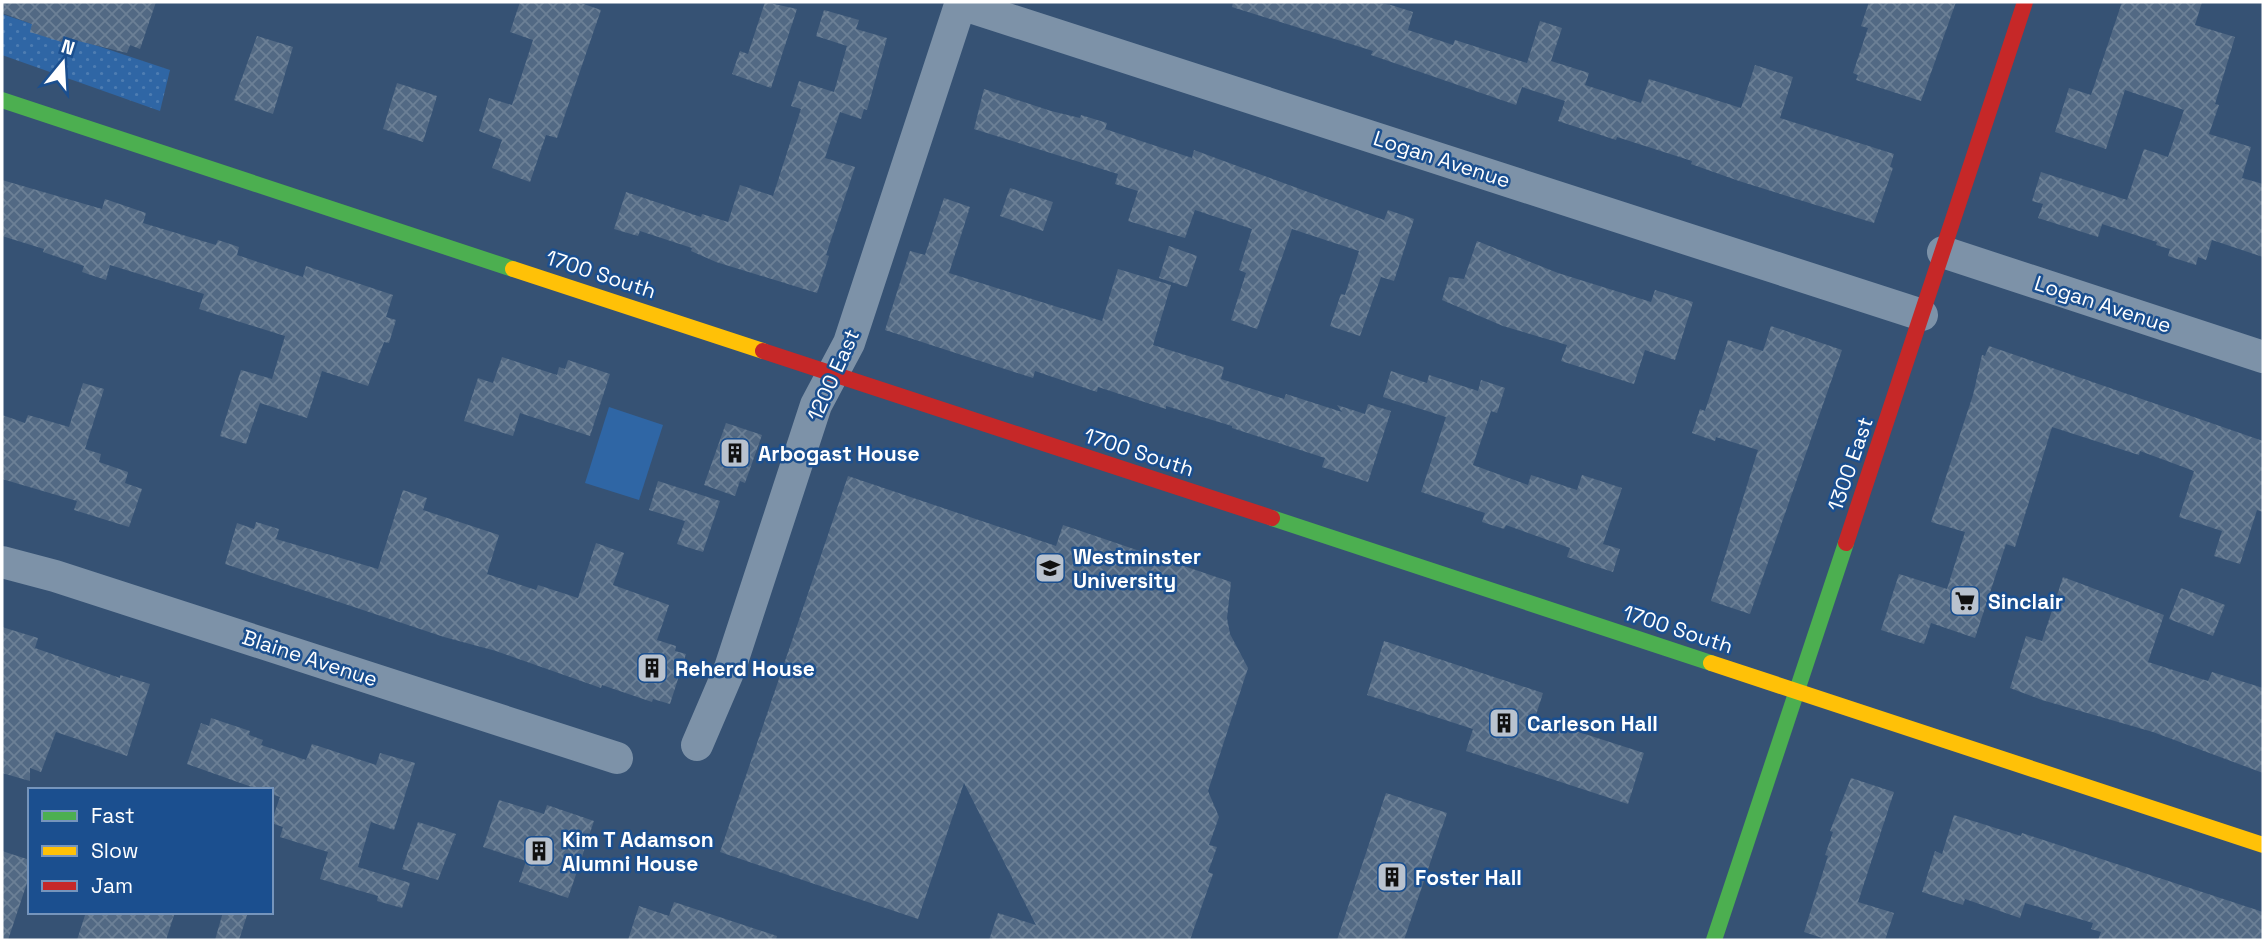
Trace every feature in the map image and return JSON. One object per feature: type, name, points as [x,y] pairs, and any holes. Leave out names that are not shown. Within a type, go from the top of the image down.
[{"type":"street","name":"1300 East","points":[[1714,940],[2025,2]]},
{"type":"street","name":"Logan Avenue","points":[[961,3],[1922,315]]},
{"type":"street","name":"1200 East","points":[[697,745],[730,668],[816,405],[849,343],[961,3]]},
{"type":"street","name":"1700 South","points":[[2,100],[2263,845]]},
{"type":"street","name":"Logan Avenue","points":[[1943,252],[2263,356]]},
{"type":"street","name":"Blaine Avenue","points":[[2,562],[55,576],[617,758]]},
{"type":"shaded area","points":[[2,14],[170,70],[160,111],[2,55]]},
{"type":"shaded area","points":[[609,407],[663,425],[639,500],[585,483]]},
{"type":"building","points":[[2,2],[156,2],[140,49],[130,45],[127,53],[70,39],[68,44],[30,32],[32,24],[2,13]]},
{"type":"building","points":[[520,2],[578,2],[601,10],[557,138],[546,135],[530,182],[492,168],[502,140],[479,131],[489,98],[512,105],[533,40],[510,32]]},
{"type":"building","points":[[765,2],[797,9],[771,88],[732,74],[740,51],[748,54]]},
{"type":"building","points":[[1233,2],[1374,2],[1391,5],[1413,12],[1408,30],[1453,45],[1455,40],[1527,63],[1540,21],[1562,28],[1551,61],[1589,73],[1585,85],[1641,103],[1649,79],[1741,108],[1755,65],[1793,77],[1780,118],[1894,154],[1890,167],[1893,168],[1874,223],[1739,181],[1691,164],[1692,161],[1558,121],[1565,101],[1522,87],[1516,105],[1371,55],[1373,51],[1232,7]]},
{"type":"building","points":[[1869,2],[1956,2],[1921,101],[1856,80],[1858,75],[1853,73],[1868,28],[1861,26]]},
{"type":"building","points":[[2122,2],[2202,2],[2195,25],[2235,37],[2215,104],[2219,105],[2209,134],[2251,147],[2242,178],[2263,184],[2263,257],[2212,240],[2206,260],[2198,257],[2196,265],[2168,256],[2170,249],[2156,245],[2157,242],[2102,224],[2098,237],[2038,218],[2043,204],[2032,201],[2041,172],[2127,200],[2144,149],[2168,157],[2184,110],[2125,90],[2106,149],[2055,132],[2069,88],[2091,95]]},
{"type":"building","points":[[824,10],[859,20],[856,29],[887,38],[867,110],[864,109],[861,119],[840,112],[825,158],[855,167],[826,255],[829,256],[817,293],[716,262],[691,251],[692,248],[640,231],[638,236],[614,229],[626,192],[701,217],[702,214],[728,222],[740,185],[773,196],[801,109],[791,106],[799,81],[834,92],[847,46],[816,36]]},
{"type":"building","points":[[257,36],[293,47],[273,114],[234,100]]},
{"type":"building","points":[[397,83],[437,96],[423,142],[383,129]]},
{"type":"building","points":[[984,89],[1051,111],[1080,118],[1081,115],[1107,123],[1105,129],[1192,158],[1194,150],[1384,220],[1388,210],[1414,219],[1394,281],[1381,277],[1360,336],[1330,326],[1341,294],[1345,295],[1359,251],[1292,229],[1257,329],[1231,320],[1246,273],[1239,270],[1252,229],[1195,210],[1185,238],[1128,221],[1138,191],[1115,184],[1118,174],[974,129]]},
{"type":"building","points":[[2,180],[102,209],[105,199],[146,213],[143,223],[216,245],[218,240],[239,247],[237,255],[303,277],[306,266],[393,295],[386,317],[396,320],[389,343],[384,342],[368,386],[322,371],[307,418],[260,403],[246,444],[220,436],[241,370],[272,379],[285,336],[199,309],[204,294],[110,265],[106,280],[82,272],[84,266],[43,252],[44,249],[2,236]]},
{"type":"building","points":[[1010,188],[1053,202],[1043,231],[1000,216]]},
{"type":"building","points":[[944,198],[970,207],[949,273],[1102,321],[1118,269],[1171,285],[1153,345],[1224,367],[1221,379],[1284,399],[1286,394],[1342,412],[1337,405],[1365,414],[1368,404],[1391,411],[1368,482],[1322,467],[1325,458],[1232,426],[1166,406],[1166,409],[1098,387],[1097,392],[1035,371],[1033,378],[885,330],[910,251],[925,255]]},
{"type":"building","points":[[1477,241],[1558,273],[1651,302],[1655,290],[1693,302],[1675,360],[1645,350],[1634,384],[1561,361],[1567,345],[1503,326],[1442,300],[1449,277],[1464,279]]},
{"type":"building","points":[[1169,246],[1197,256],[1187,287],[1159,278]]},
{"type":"building","points":[[1771,326],[1842,350],[1750,614],[1711,601],[1758,450],[1716,437],[1715,441],[1692,433],[1700,409],[1705,411],[1728,340],[1763,351]]},
{"type":"building","points":[[1989,346],[2263,441],[2263,512],[2257,510],[2240,564],[2214,556],[2222,531],[2179,517],[2194,471],[2140,451],[2139,455],[2052,427],[2015,547],[2006,544],[1975,638],[1931,623],[1924,644],[1881,630],[1899,574],[1947,589],[1965,532],[1931,522],[1973,395],[1982,355],[1985,356]]},
{"type":"building","points":[[502,357],[557,375],[559,367],[565,369],[568,360],[610,374],[590,436],[520,413],[513,436],[464,421],[478,378],[493,383]]},
{"type":"building","points":[[1391,371],[1427,383],[1429,375],[1478,391],[1481,380],[1505,388],[1497,413],[1491,411],[1473,465],[1528,485],[1531,475],[1577,490],[1582,475],[1622,488],[1603,544],[1620,549],[1613,572],[1567,557],[1570,548],[1506,525],[1504,529],[1482,522],[1485,513],[1421,492],[1446,417],[1383,397]]},
{"type":"building","points":[[83,383],[104,389],[85,449],[101,454],[99,462],[128,472],[125,483],[142,489],[129,527],[74,510],[77,501],[2,479],[2,415],[25,423],[28,415],[69,427]]},
{"type":"building","name":"Arbogast House","points":[[726,423],[762,435],[745,483],[740,481],[735,496],[704,485]]},
{"type":"building","points":[[848,476],[1056,546],[1063,525],[1231,582],[1227,618],[1230,634],[1248,668],[1208,791],[1219,817],[1209,845],[1217,847],[1208,872],[1213,874],[1190,940],[989,940],[998,913],[1036,925],[964,783],[918,919],[720,852]]},
{"type":"building","points":[[658,481],[720,501],[703,552],[677,544],[685,521],[649,510]]},
{"type":"building","points":[[403,490],[427,498],[423,510],[499,535],[487,574],[536,590],[538,585],[578,598],[596,543],[624,553],[613,585],[669,605],[657,640],[676,646],[675,651],[686,654],[670,704],[653,699],[652,702],[602,685],[601,688],[496,651],[444,637],[225,564],[237,523],[254,529],[256,522],[279,529],[276,539],[378,569]]},
{"type":"building","points":[[2063,577],[2164,615],[2148,662],[2208,681],[2212,672],[2263,688],[2263,773],[2153,732],[2010,688],[2026,636],[2042,641]]},
{"type":"building","points":[[2181,588],[2225,605],[2213,636],[2169,619]]},
{"type":"building","points":[[2,627],[38,638],[35,648],[120,678],[120,675],[150,684],[127,756],[56,732],[41,772],[30,768],[30,781],[2,773]]},
{"type":"building","name":"Carleson Hall","points":[[1384,641],[1543,693],[1535,718],[1644,753],[1628,804],[1466,751],[1473,729],[1367,695]]},
{"type":"building","points":[[211,718],[250,731],[249,735],[263,740],[261,745],[306,760],[312,744],[376,765],[380,753],[415,763],[394,830],[371,822],[358,867],[410,883],[402,908],[377,901],[378,896],[320,879],[328,852],[280,837],[283,827],[273,824],[273,817],[280,797],[273,795],[273,788],[254,788],[187,764],[201,723],[209,726]]},
{"type":"building","points":[[1851,778],[1894,792],[1858,902],[1894,913],[1885,940],[1828,940],[1804,932],[1828,856],[1825,855],[1833,832],[1830,831]]},
{"type":"building","name":"Foster Hall","points":[[1386,793],[1447,813],[1404,940],[1337,940]]},
{"type":"building","name":"Kim T Adamson Alumni House","points":[[499,800],[544,814],[547,805],[594,821],[568,898],[519,882],[526,861],[483,847]]},
{"type":"building","points":[[1954,815],[2021,836],[2022,833],[2263,912],[2263,940],[2098,940],[2101,932],[2091,929],[2093,923],[2025,903],[2020,918],[1965,899],[1963,905],[1922,892],[1935,851],[1942,854]]},
{"type":"building","points":[[418,822],[456,834],[438,880],[402,869]]},
{"type":"building","points":[[2,851],[28,859],[28,880],[8,940],[2,940]]},
{"type":"building","points":[[674,902],[777,936],[776,940],[628,940],[639,906],[669,916]]},
{"type":"building","points":[[85,914],[174,914],[166,940],[77,940]]},
{"type":"building","points":[[222,914],[247,914],[239,940],[215,940]]},
{"type":"traffic: fast","points":[[2,100],[513,269]]},
{"type":"traffic: fast","points":[[1272,518],[1711,663]]},
{"type":"traffic: fast","points":[[1714,940],[1846,543]]},
{"type":"traffic: slow","points":[[513,269],[763,351]]},
{"type":"traffic: slow","points":[[1711,663],[2263,845]]},
{"type":"traffic: jam","points":[[1846,543],[2025,2]]},
{"type":"traffic: jam","points":[[763,351],[1272,518]]},
{"type":"place","name":"Arbogast House","points":[[735,453]]},
{"type":"place","name":"Westminster University","points":[[1050,568]]},
{"type":"place","name":"Sinclair","points":[[1965,601]]},
{"type":"place","name":"Reherd House","points":[[652,668]]},
{"type":"place","name":"Carleson Hall","points":[[1504,723]]},
{"type":"place","name":"Kim T Adamson Alumni House","points":[[539,851]]},
{"type":"place","name":"Foster Hall","points":[[1392,877]]}]
